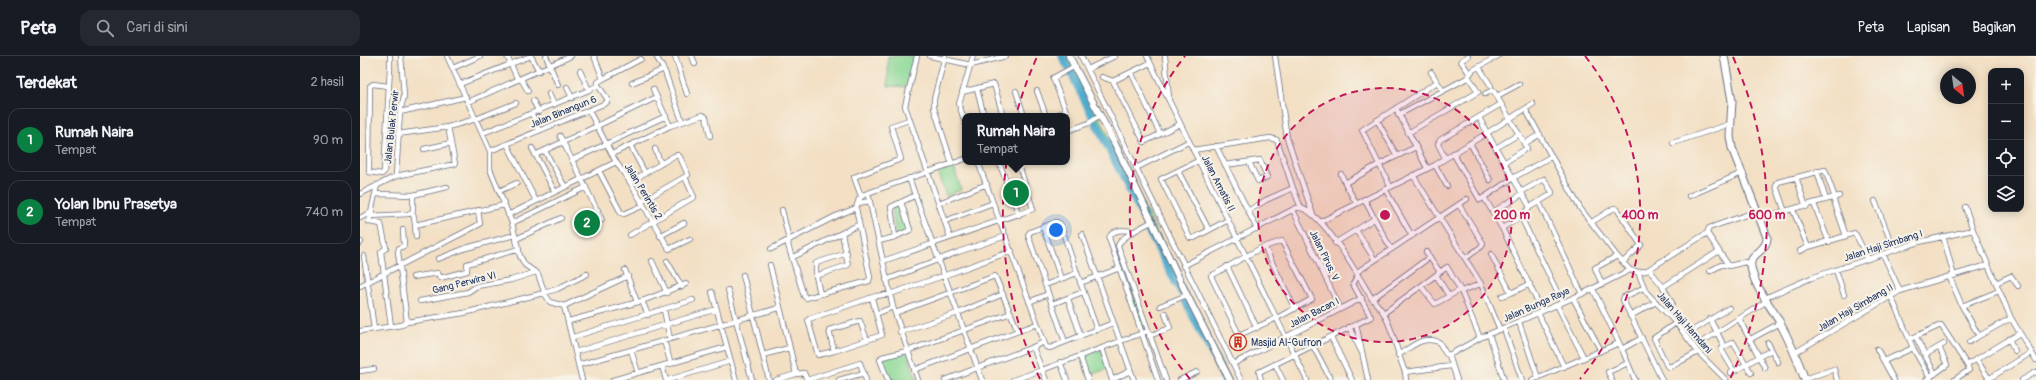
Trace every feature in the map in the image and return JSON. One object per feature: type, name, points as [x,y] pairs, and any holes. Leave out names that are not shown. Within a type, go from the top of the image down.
[{"type":"main road","points":[[1724,56],[1732,100],[1730,124],[1732,148],[1767,242],[1751,260],[1750,266],[1766,300],[1780,323],[1805,379]]},
{"type":"street","points":[[388,86],[374,84],[370,86],[369,172],[371,173],[382,174],[384,172],[390,56]]},
{"type":"street","name":"Jalan Bulak Perwir","points":[[396,176],[398,134],[404,87],[401,56]]},
{"type":"street","points":[[447,56],[490,151],[490,168],[512,223],[518,249],[525,266],[536,272],[544,293],[550,302],[564,306],[628,276]]},
{"type":"street","points":[[453,68],[480,56]]},
{"type":"street","points":[[507,56],[510,65],[528,91]]},
{"type":"street","points":[[460,84],[531,56],[539,71]]},
{"type":"street","points":[[546,56],[558,85]]},
{"type":"street","points":[[400,112],[467,99],[519,80],[571,56]]},
{"type":"street","points":[[594,56],[603,79]]},
{"type":"street","points":[[656,56],[662,70],[665,72],[682,121]]},
{"type":"street","points":[[675,56],[687,94]]},
{"type":"street","points":[[692,56],[695,64]]},
{"type":"street","points":[[918,56],[905,106],[950,237]]},
{"type":"street","points":[[930,56],[945,58],[971,65],[1006,56]]},
{"type":"street","points":[[962,114],[959,104],[973,56]]},
{"type":"street","points":[[1069,56],[1184,296],[1230,380]]},
{"type":"street","points":[[1081,56],[1183,266],[1241,380]]},
{"type":"street","points":[[1088,69],[1115,56]]},
{"type":"street","name":"Jalan Amatis II","points":[[1147,56],[1188,142],[1308,380]]},
{"type":"street","points":[[1165,56],[1169,101]]},
{"type":"street","points":[[1275,56],[1287,138],[1313,215]]},
{"type":"street","points":[[1408,133],[1477,94],[1461,61],[1468,56]]},
{"type":"street","points":[[1398,115],[1443,91],[1498,56]]},
{"type":"street","points":[[945,58],[934,99],[934,108],[952,164]]},
{"type":"street","points":[[483,133],[572,98],[598,85],[598,82],[641,59]]},
{"type":"street","points":[[1113,81],[1150,63]]},
{"type":"street","points":[[1061,113],[1066,111],[1053,78],[1073,66]]},
{"type":"street","points":[[1479,67],[1491,86]]},
{"type":"street","points":[[632,83],[662,70]]},
{"type":"street","points":[[580,71],[589,90]]},
{"type":"street","points":[[1130,72],[1160,134]]},
{"type":"street","points":[[1431,72],[1443,91]]},
{"type":"street","points":[[1102,77],[1113,81],[1142,140],[1146,141],[1180,124]]},
{"type":"street","points":[[1412,236],[1362,132],[1362,129],[1437,82]]},
{"type":"street","points":[[962,92],[994,84],[1002,113]]},
{"type":"street","points":[[1497,96],[1518,84]]},
{"type":"street","name":"Jalan Binangun 6","points":[[490,151],[608,102],[598,85]]},
{"type":"street","points":[[567,87],[572,98]]},
{"type":"street","points":[[653,89],[670,126]]},
{"type":"street","points":[[977,89],[983,113]]},
{"type":"street","points":[[1485,94],[1493,90],[1519,134],[1526,150],[1504,163]]},
{"type":"street","points":[[1016,91],[1023,113]]},
{"type":"street","points":[[1037,91],[1045,113]]},
{"type":"street","points":[[549,94],[554,105]]},
{"type":"street","points":[[536,155],[657,97]]},
{"type":"street","points":[[533,101],[539,112]]},
{"type":"street","points":[[398,134],[448,127],[476,119],[516,103]]},
{"type":"street","points":[[1445,158],[1438,141],[1501,104]]},
{"type":"street","points":[[1320,222],[1435,165],[1452,153],[1533,104]]},
{"type":"street","points":[[1396,108],[1398,115],[1427,168]]},
{"type":"street","points":[[589,111],[616,162]]},
{"type":"street","points":[[1527,112],[1580,208],[1617,256],[1630,270],[1638,272],[1649,269],[1707,233],[1709,228],[1758,215],[1785,212],[1836,198]]},
{"type":"street","points":[[532,114],[539,131]]},
{"type":"street","points":[[572,160],[666,116]]},
{"type":"street","points":[[612,154],[682,121],[705,116],[710,136]]},
{"type":"street","points":[[1070,131],[1099,117]]},
{"type":"street","points":[[1479,117],[1530,207]]},
{"type":"street","points":[[862,196],[854,177],[901,159],[891,125],[909,120]]},
{"type":"street","points":[[1377,120],[1396,156]]},
{"type":"street","points":[[1673,143],[1730,124]]},
{"type":"street","points":[[360,194],[396,176],[455,164],[448,127]]},
{"type":"street","points":[[1496,148],[1519,134]]},
{"type":"street","points":[[1524,144],[1540,134]]},
{"type":"street","points":[[560,136],[602,220]]},
{"type":"street","points":[[1193,150],[1272,138],[1278,142],[1301,208],[1313,215],[1320,222],[1372,299],[1384,313],[1405,372],[1406,380]]},
{"type":"street","points":[[1278,142],[1287,138]]},
{"type":"street","points":[[424,149],[451,142]]},
{"type":"street","points":[[1136,168],[1188,142]]},
{"type":"street","points":[[1470,143],[1490,180]]},
{"type":"street","points":[[507,144],[536,201]]},
{"type":"street","points":[[630,145],[645,173]]},
{"type":"street","points":[[1216,146],[1257,229]]},
{"type":"street","points":[[1345,183],[1378,164],[1416,147]]},
{"type":"street","points":[[532,148],[555,192]]},
{"type":"street","points":[[655,149],[661,164]]},
{"type":"street","points":[[545,151],[564,187]]},
{"type":"street","points":[[1452,153],[1478,199],[1484,197],[1513,178],[1552,156]]},
{"type":"street","points":[[599,171],[621,213],[624,214],[685,177],[687,172],[678,155],[630,182]]},
{"type":"street","points":[[782,210],[789,240],[788,245],[793,257],[804,298],[869,281],[870,277],[858,225],[856,208],[862,196],[962,160]]},
{"type":"street","points":[[1225,164],[1261,160],[1267,177],[1258,181],[1249,162]]},
{"type":"street","points":[[1198,161],[1161,180],[1190,238],[1194,238],[1228,220]]},
{"type":"street","name":"Jalan Perintis 2","points":[[508,214],[616,162],[630,182],[660,236],[670,250],[690,239]]},
{"type":"street","points":[[979,165],[1012,251],[1036,324],[1048,348],[1113,323]]},
{"type":"street","points":[[1000,165],[1019,215]]},
{"type":"street","points":[[883,261],[1000,219],[1019,215],[1034,208],[1019,165]]},
{"type":"street","points":[[1435,165],[1446,186]]},
{"type":"street","points":[[1785,212],[1776,184],[1778,182],[1816,171],[1825,170],[1836,198],[1846,236]]},
{"type":"street","points":[[1178,171],[1209,230]]},
{"type":"street","points":[[1816,171],[1826,200]]},
{"type":"street","points":[[1690,196],[1742,173]]},
{"type":"street","points":[[1341,174],[1356,203]]},
{"type":"street","points":[[1413,175],[1482,284],[1522,380]]},
{"type":"street","points":[[630,235],[694,197],[685,177]]},
{"type":"street","points":[[1796,177],[1806,207]]},
{"type":"street","points":[[909,178],[940,259],[982,380]]},
{"type":"street","points":[[1493,212],[1544,179],[1553,194],[1530,207],[1521,217],[1502,228]]},
{"type":"street","points":[[499,191],[517,183]]},
{"type":"street","points":[[939,203],[987,184]]},
{"type":"street","points":[[377,185],[370,223],[381,224],[386,248],[381,252],[391,326]]},
{"type":"street","points":[[376,194],[413,195],[447,187]]},
{"type":"street","points":[[512,223],[586,187]]},
{"type":"street","points":[[1248,211],[1266,200],[1294,188]]},
{"type":"street","points":[[868,193],[893,307],[900,332],[918,380]]},
{"type":"street","points":[[413,195],[412,213],[414,217],[416,237]]},
{"type":"street","points":[[895,237],[890,210],[891,207],[916,195]]},
{"type":"street","points":[[1484,197],[1502,228],[1530,284],[1540,312],[1564,367]]},
{"type":"street","points":[[1261,380],[1258,373],[1371,317],[1353,284],[1357,275],[1375,260],[1466,199]]},
{"type":"street","points":[[1364,200],[1391,249]]},
{"type":"street","points":[[858,203],[870,201]]},
{"type":"street","points":[[1875,201],[1894,250]]},
{"type":"street","points":[[879,241],[895,237],[910,230],[901,202]]},
{"type":"street","points":[[1539,202],[1582,294]]},
{"type":"street","points":[[945,221],[993,203]]},
{"type":"street","points":[[415,225],[504,204]]},
{"type":"street","points":[[1814,204],[1829,242]]},
{"type":"street","points":[[1459,205],[1483,243],[1482,246],[1466,258]]},
{"type":"street","points":[[1964,207],[2011,318],[2036,360]]},
{"type":"street","points":[[771,249],[836,216],[856,208]]},
{"type":"street","points":[[1183,266],[1292,210],[1301,208]]},
{"type":"street","points":[[1592,222],[1614,208],[1616,209],[1641,245],[1623,262]]},
{"type":"street","points":[[360,286],[480,224],[478,210]]},
{"type":"street","points":[[583,217],[598,210]]},
{"type":"street","name":"Jalan Pirus. V","points":[[1292,210],[1340,308]]},
{"type":"street","points":[[1793,210],[1808,248]]},
{"type":"street","points":[[360,218],[371,214],[412,213]]},
{"type":"street","points":[[1521,217],[1562,302]]},
{"type":"street","points":[[438,259],[466,248],[515,237],[561,218]]},
{"type":"street","points":[[1335,243],[1374,219]]},
{"type":"street","points":[[1065,342],[1028,235],[1030,232],[1056,222],[1059,222],[1097,330]]},
{"type":"street","points":[[660,236],[684,223]]},
{"type":"street","points":[[1150,223],[1134,231],[1120,242],[1118,246],[1148,334],[1166,380]]},
{"type":"street","points":[[793,257],[858,225]]},
{"type":"street","points":[[1043,227],[1061,279]]},
{"type":"street","points":[[403,230],[404,246],[398,250],[407,322]]},
{"type":"street","points":[[1134,231],[1120,230],[1113,232],[1109,238],[1158,380]]},
{"type":"street","points":[[1356,230],[1375,260]]},
{"type":"street","name":"Jalan Haji Simbang I","points":[[1700,343],[1766,300],[1836,270],[1894,250],[1943,236],[1973,230]]},
{"type":"street","points":[[816,276],[848,265],[842,233]]},
{"type":"street","points":[[1707,233],[1728,265]]},
{"type":"street","points":[[1800,251],[1855,233],[1868,259]]},
{"type":"street","points":[[1082,234],[1134,380]]},
{"type":"street","points":[[886,280],[1006,236]]},
{"type":"street","points":[[1943,236],[1952,277],[1962,306],[1979,336]]},
{"type":"street","points":[[1282,240],[1312,299],[1257,328],[1239,335],[1211,276],[1246,256],[1261,248],[1265,248],[1282,240]]},
{"type":"street","points":[[1265,248],[1295,309]]},
{"type":"street","points":[[413,277],[438,273],[440,278],[467,271],[467,264],[518,249]]},
{"type":"street","points":[[872,298],[882,335],[818,355],[808,320],[872,298],[890,294],[946,276],[1012,251]]},
{"type":"street","points":[[1663,287],[1719,251]]},
{"type":"street","points":[[1426,252],[1430,257],[1449,296]]},
{"type":"street","points":[[820,294],[816,276],[816,263],[846,253]]},
{"type":"street","points":[[1491,254],[1511,293]]},
{"type":"street","points":[[1883,254],[1900,291]]},
{"type":"street","points":[[364,256],[374,329]]},
{"type":"street","points":[[1602,284],[1595,268],[1617,256]]},
{"type":"street","points":[[1372,299],[1430,257]]},
{"type":"street","points":[[667,261],[682,287]]},
{"type":"street","points":[[652,262],[667,293]]},
{"type":"street","points":[[1710,271],[1721,265],[1728,265],[1731,267],[1745,262],[1750,266]]},
{"type":"street","points":[[770,265],[779,308],[796,374]]},
{"type":"street","name":"Jalan Haji Simbang II","points":[[1794,353],[1900,291],[1952,277],[1988,265]]},
{"type":"street","points":[[1227,266],[1257,328]]},
{"type":"street","points":[[1384,313],[1447,267],[1460,291],[1480,338]]},
{"type":"street","points":[[1080,283],[1120,268]]},
{"type":"street","points":[[1649,269],[1663,287],[1672,303]]},
{"type":"street","points":[[625,270],[648,315]]},
{"type":"street","name":"Jalan Bunga Raya","points":[[1449,355],[1480,338],[1582,294],[1630,270]]},
{"type":"street","points":[[1836,270],[1844,295]]},
{"type":"street","name":"Gang Perwira VI","points":[[420,302],[468,292],[477,286],[511,280],[536,272]]},
{"type":"street","name":"Jalan Haji Hamdani","points":[[1638,272],[1643,288],[1676,324],[1698,352],[1726,380]]},
{"type":"street","points":[[1045,285],[1076,273]]},
{"type":"street","points":[[360,331],[402,325],[407,322],[464,312],[544,293],[588,274]]},
{"type":"street","points":[[743,275],[769,380]]},
{"type":"street","points":[[895,313],[995,276],[1018,331]]},
{"type":"street","points":[[1996,283],[2011,276],[2018,286]]},
{"type":"street","points":[[569,321],[667,293],[686,284]]},
{"type":"street","points":[[1421,286],[1435,304],[1460,291],[1482,284]]},
{"type":"street","points":[[1502,296],[1530,284]]},
{"type":"street","points":[[1643,288],[1623,298],[1630,316],[1662,380]]},
{"type":"street","points":[[1593,289],[1622,349],[1634,380]]},
{"type":"street","points":[[728,290],[752,380]]},
{"type":"street","points":[[1962,306],[1999,291]]},
{"type":"street","points":[[712,292],[736,380]]},
{"type":"street","points":[[1052,304],[1084,292]]},
{"type":"street","points":[[900,332],[958,313],[1003,294]]},
{"type":"street","points":[[1029,302],[1048,294]]},
{"type":"street","points":[[1160,306],[1184,296]]},
{"type":"street","points":[[1891,296],[1929,379],[1948,366],[1939,347]]},
{"type":"street","name":"Jalan Bacan I","points":[[1232,364],[1362,298]]},
{"type":"street","points":[[1573,298],[1601,351]]},
{"type":"street","points":[[1068,299],[1081,336]]},
{"type":"street","points":[[573,337],[693,300]]},
{"type":"street","points":[[1630,316],[1656,302]]},
{"type":"street","points":[[1557,304],[1584,358]]},
{"type":"street","points":[[564,306],[573,337],[582,380]]},
{"type":"street","points":[[876,314],[893,307]]},
{"type":"street","points":[[578,365],[779,308]]},
{"type":"street","points":[[1692,331],[1729,308]]},
{"type":"street","points":[[575,352],[717,309]]},
{"type":"street","points":[[664,310],[670,339]]},
{"type":"street","points":[[888,380],[880,358],[907,351],[1011,313]]},
{"type":"street","points":[[1013,380],[1142,334],[1148,334],[1170,328],[1165,313]]},
{"type":"street","points":[[1969,342],[2011,318]]},
{"type":"street","points":[[1710,319],[1724,346]]},
{"type":"street","points":[[1739,319],[1765,368]]},
{"type":"street","points":[[834,351],[829,330],[860,321],[866,340]]},
{"type":"street","points":[[1519,322],[1538,378]]},
{"type":"street","points":[[1749,340],[1780,323]]},
{"type":"street","points":[[914,370],[1036,324]]},
{"type":"street","points":[[1356,324],[1368,380]]},
{"type":"street","points":[[1676,324],[1654,338],[1667,366],[1669,368],[1698,352]]},
{"type":"street","points":[[1910,339],[1941,325],[1969,370],[1954,380]]},
{"type":"street","points":[[1349,327],[1362,353]]},
{"type":"street","points":[[1967,365],[2020,333]]},
{"type":"street","points":[[1489,334],[1504,380]]},
{"type":"street","points":[[1331,337],[1352,380]]},
{"type":"street","points":[[1916,337],[1935,374]]},
{"type":"street","points":[[1398,355],[1420,341],[1428,338],[1438,342],[1446,354],[1449,355],[1451,366],[1457,380]]},
{"type":"street","points":[[1622,349],[1642,338]]},
{"type":"street","points":[[2009,340],[2015,351]]},
{"type":"street","points":[[664,341],[671,364]]},
{"type":"street","points":[[946,380],[1044,342]]},
{"type":"street","points":[[1751,373],[1746,364],[1734,342],[1724,346],[1721,350],[1733,372],[1746,364],[1758,357],[1771,350]]},
{"type":"street","points":[[1532,380],[1619,343]]},
{"type":"street","points":[[1768,343],[1778,362]]},
{"type":"street","points":[[1925,355],[1944,344]]},
{"type":"street","points":[[1313,346],[1331,380]]},
{"type":"street","points":[[613,380],[727,347]]},
{"type":"street","points":[[1033,347],[1046,380]]},
{"type":"street","points":[[763,356],[789,348]]},
{"type":"street","points":[[1102,348],[1112,380],[1130,371]]},
{"type":"street","points":[[1884,361],[1914,348]]},
{"type":"street","points":[[1877,349],[1894,380]]},
{"type":"street","points":[[631,350],[638,373]]},
{"type":"street","points":[[1976,359],[1989,380],[2032,352]]},
{"type":"street","points":[[1080,356],[1088,380]]},
{"type":"street","points":[[662,366],[667,380],[731,361]]},
{"type":"street","points":[[1060,362],[1067,380]]},
{"type":"street","points":[[776,380],[804,373],[807,380],[860,363],[866,380]]},
{"type":"street","points":[[1274,364],[1283,380]]},
{"type":"street","points":[[1612,380],[1608,372],[1628,364]]},
{"type":"street","points":[[1405,372],[1451,366]]},
{"type":"street","points":[[360,371],[374,369]]},
{"type":"street","points":[[1805,379],[1834,369],[1837,380]]},
{"type":"street","points":[[1180,380],[1197,372]]},
{"type":"street","points":[[839,380],[864,373]]},
{"type":"street","points":[[2022,380],[2035,374]]},
{"type":"green space","points":[[888,56],[915,56],[908,87],[888,86]]},
{"type":"green space","points":[[1062,56],[1069,56],[1230,380],[1225,380],[1206,345]]},
{"type":"green space","points":[[954,167],[961,190],[946,196],[937,172]]},
{"type":"green space","points":[[901,204],[910,229],[896,236],[892,208]]},
{"type":"green space","points":[[1118,248],[1146,330],[1142,332],[1114,249]]},
{"type":"green space","points":[[1101,349],[1107,369],[1087,376],[1081,356]]},
{"type":"green space","points":[[907,352],[917,380],[889,380],[881,359]]},
{"type":"waterway","points":[[1062,56],[1067,65]]},
{"type":"waterway","points":[[1070,71],[1092,115]]},
{"type":"waterway","points":[[1096,123],[1143,217]]},
{"type":"waterway","points":[[1147,228],[1181,292]]},
{"type":"waterway","points":[[1185,300],[1225,380]]},
{"type":"place","name":"Rumah Naira","points":[[1016,193]]},
{"type":"place","name":"Yolan Ibnu Prasetya","points":[[587,223]]},
{"type":"place","name":"Masjid Al-Gufron","points":[[1238,342]]}]
